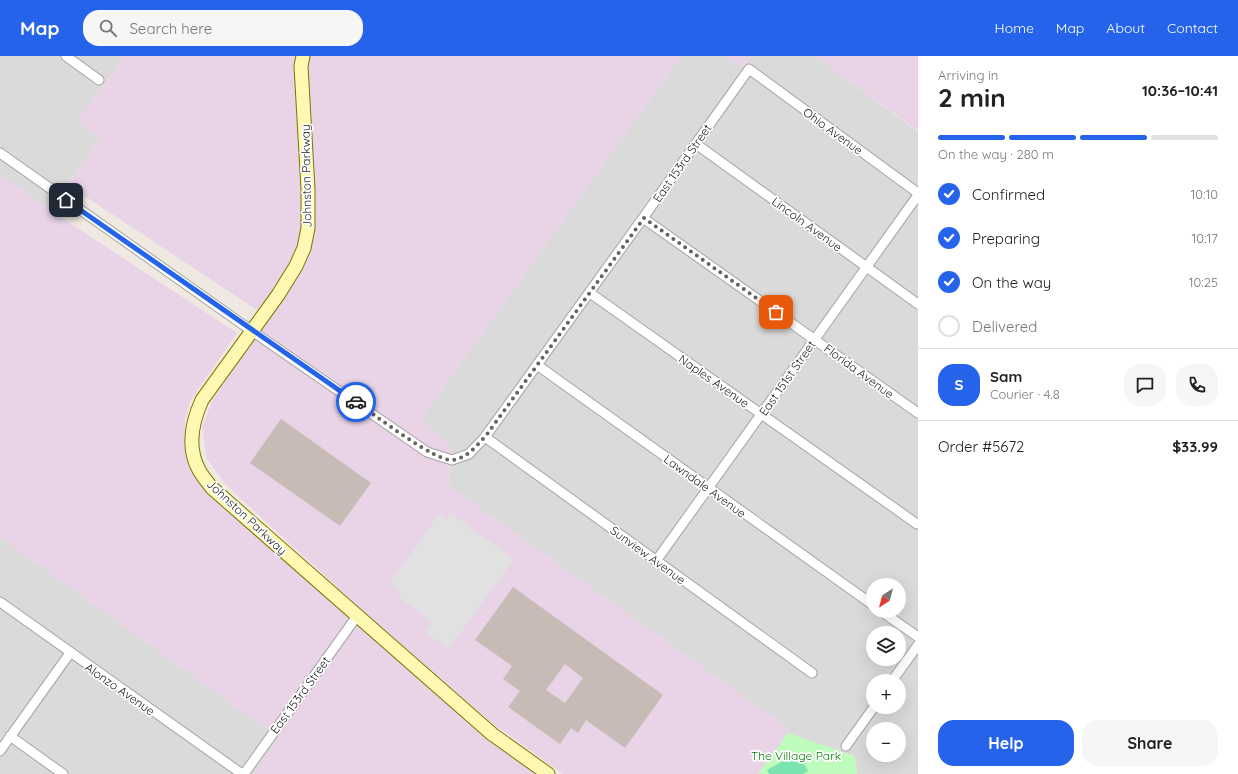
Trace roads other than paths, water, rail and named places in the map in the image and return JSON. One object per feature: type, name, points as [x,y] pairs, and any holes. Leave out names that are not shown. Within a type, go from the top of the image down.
[{"type":"street","points":[[66,56],[99,80]]},
{"type":"street","name":"Johnston Parkway","points":[[303,56],[301,66],[308,182],[308,228],[304,248],[296,266],[278,295],[202,400],[195,416],[192,437],[193,454],[199,470],[212,488],[492,734],[548,774]]},
{"type":"street","name":"East 153rd Street","points":[[252,331],[428,452],[452,460],[469,454],[485,437],[590,293],[749,69]]},
{"type":"street","name":"Ohio Avenue","points":[[749,69],[918,194]]},
{"type":"street","name":"Lincoln Avenue","points":[[696,144],[918,304]]},
{"type":"street","points":[[0,153],[252,331]]},
{"type":"street","name":"East 151st Street","points":[[656,562],[918,194]]},
{"type":"street","name":"Florida Avenue","points":[[644,218],[918,413]]},
{"type":"street","name":"Naples Avenue","points":[[590,293],[917,524]]},
{"type":"street","name":"Lawndale Avenue","points":[[537,365],[866,600]]},
{"type":"street","name":"Sunview Avenue","points":[[485,437],[656,562],[812,673]]},
{"type":"street","name":"Alonzo Avenue","points":[[0,602],[243,774]]},
{"type":"street","name":"East 153rd Street","points":[[243,774],[357,616]]},
{"type":"street","points":[[891,618],[918,637]]},
{"type":"street","points":[[897,674],[918,645]]},
{"type":"street","points":[[0,751],[70,653]]},
{"type":"street","points":[[846,746],[869,714]]},
{"type":"street","points":[[10,736],[63,774]]},
{"type":"park label","name":"The Village Park","points":[[796,755]]}]
